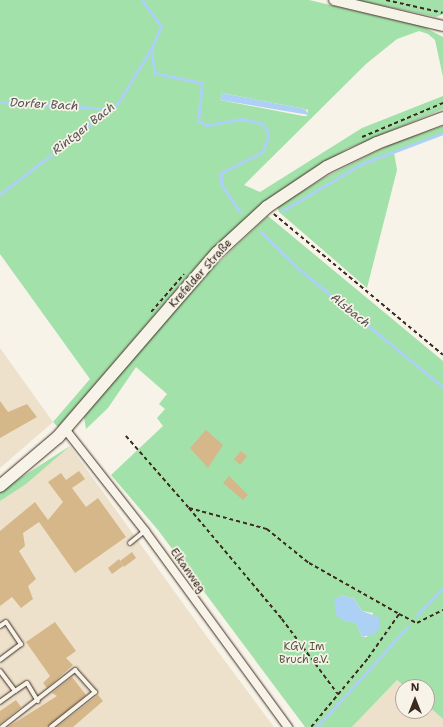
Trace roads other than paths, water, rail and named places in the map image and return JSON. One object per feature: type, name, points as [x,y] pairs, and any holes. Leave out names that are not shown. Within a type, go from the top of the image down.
[{"type":"main road","name":"Krefelder Straße","points":[[2,481],[65,429],[217,253],[267,207],[327,167],[377,143],[443,118]]},
{"type":"street","points":[[334,0],[443,26]]},
{"type":"street","name":"Elkanweg","points":[[65,429],[145,531],[288,727]]},
{"type":"lane","points":[[130,543],[145,531]]},
{"type":"lane","points":[[0,626],[6,622],[21,644],[0,660]]},
{"type":"lane","points":[[1,726],[38,700],[75,670],[95,692],[51,727]]},
{"type":"lane","points":[[0,671],[14,691]]},
{"type":"lane","points":[[0,702],[27,683],[38,700]]},
{"type":"water","points":[[222,93],[305,109],[309,115],[220,100]]},
{"type":"water","points":[[341,595],[354,599],[362,611],[379,617],[380,628],[374,634],[362,637],[356,623],[344,621],[336,615],[334,600]]},
{"type":"waterway","name":"Alsbach","points":[[142,0],[161,26],[151,49],[155,73],[202,83],[198,121],[207,125],[241,119],[261,123],[267,130],[268,138],[262,152],[221,173],[221,184],[240,212]]},
{"type":"waterway","name":"Rintger Bach","points":[[0,194],[118,103],[151,49]]},
{"type":"waterway","name":"Dorfer Bach","points":[[0,102],[112,109]]},
{"type":"waterway","points":[[282,211],[361,164],[443,133]]},
{"type":"waterway","name":"Alsbach","points":[[261,232],[300,270],[443,387]]},
{"type":"waterway","points":[[417,615],[443,588]]},
{"type":"waterway","points":[[317,727],[407,627]]},
{"type":"park label","name":"KGV Im Bruch e.V.","points":[[304,654]]}]
